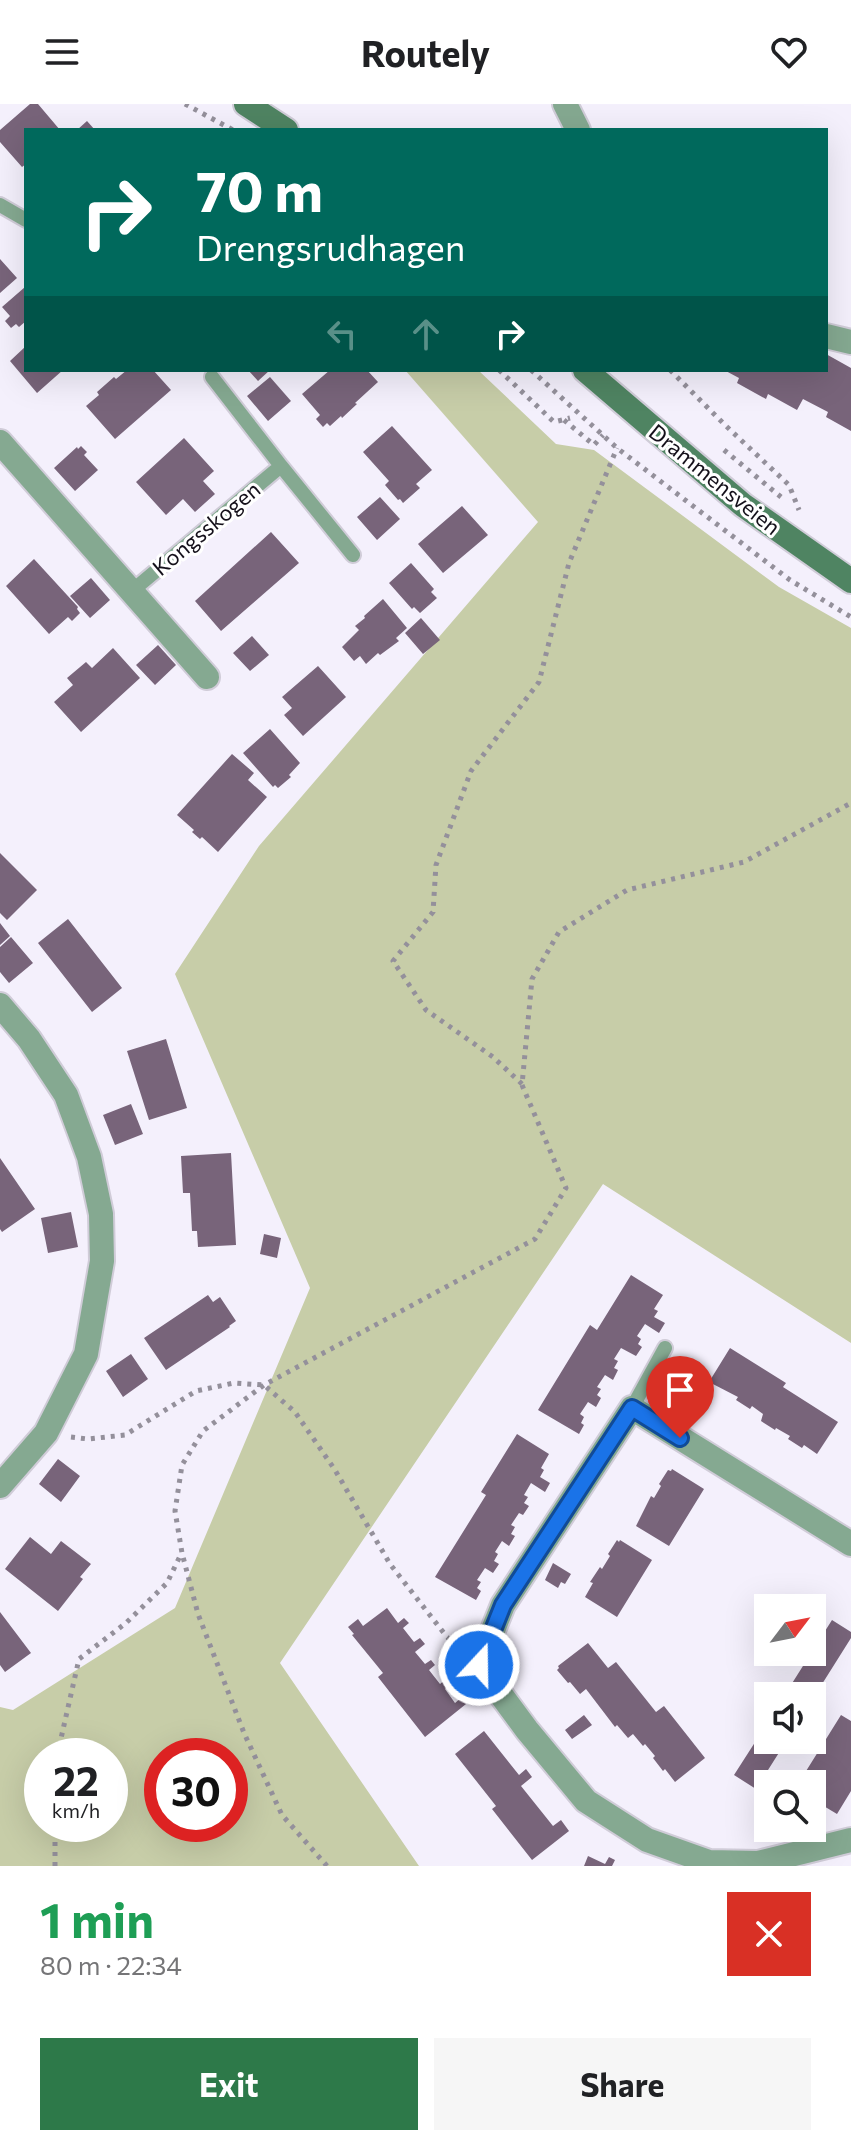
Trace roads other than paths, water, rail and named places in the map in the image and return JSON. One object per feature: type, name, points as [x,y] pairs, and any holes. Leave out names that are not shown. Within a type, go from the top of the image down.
[{"type":"main road","points":[[246,104],[283,128]]},
{"type":"main road","name":"Drammensveien","points":[[587,372],[743,505],[851,581]]},
{"type":"street","points":[[565,104],[577,128]]},
{"type":"street","points":[[828,336],[851,342]]},
{"type":"street","name":"Kongsskogen","points":[[0,442],[207,677]]},
{"type":"street","points":[[0,1005],[29,1039],[66,1095],[89,1157],[101,1214],[102,1261],[86,1354],[46,1433],[0,1486]]},
{"type":"street","points":[[851,1544],[632,1408],[503,1605],[479,1665],[527,1730],[586,1801],[647,1840],[709,1862],[758,1863],[851,1840]]},
{"type":"lane","points":[[0,205],[24,219]]},
{"type":"lane","name":"Kongsskogen","points":[[212,377],[353,555]]},
{"type":"lane","name":"Kongsskogen","points":[[132,591],[281,466]]},
{"type":"lane","points":[[632,1408],[665,1348]]}]
